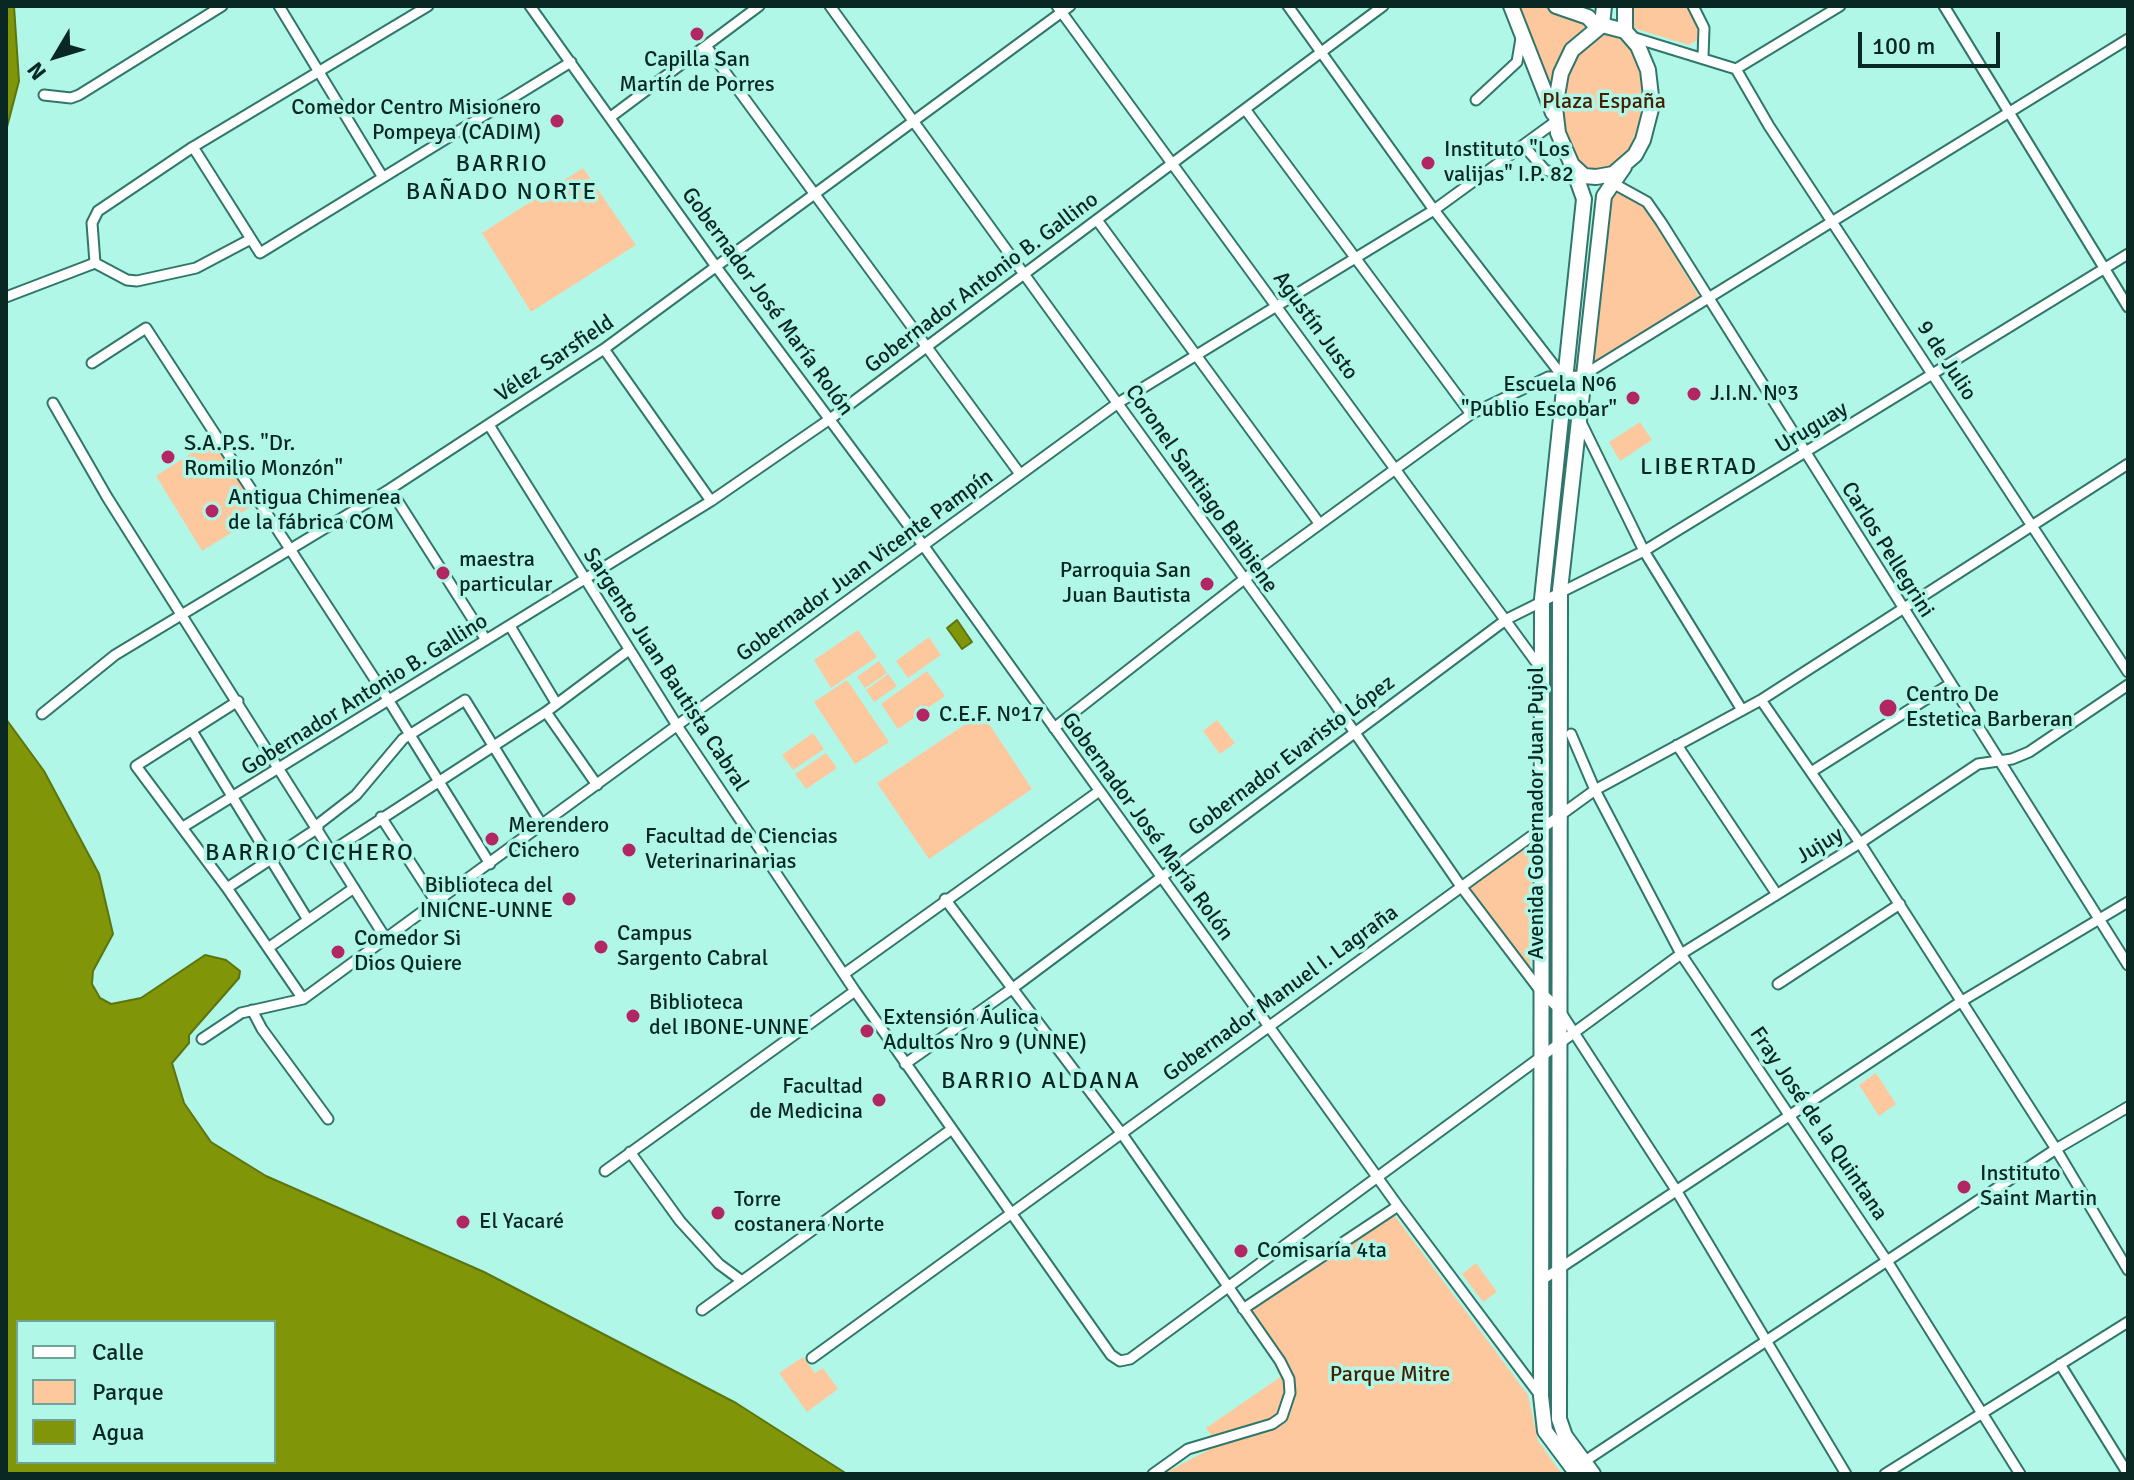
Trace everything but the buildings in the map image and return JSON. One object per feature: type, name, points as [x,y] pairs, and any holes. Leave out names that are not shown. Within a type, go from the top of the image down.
[{"type":"main road","points":[[1511,6],[1572,165],[1584,176],[1602,181],[1624,167],[1643,140],[1652,105],[1648,70],[1628,34],[1625,6]]},
{"type":"main road","points":[[1556,6],[1588,17],[1599,26],[1628,34]]},
{"type":"main road","points":[[1555,120],[1565,62],[1572,50],[1599,26],[1604,6]]},
{"type":"main road","name":"Avenida Gobernador Juan Pujol","points":[[1572,165],[1584,199],[1542,599],[1541,798],[1549,824],[1558,1008],[1559,1419],[1582,1470]]},
{"type":"main road","name":"Avenida Gobernador Juan Pujol","points":[[1582,1470],[1545,1431],[1541,1396],[1542,993],[1560,590],[1602,206],[1602,181]]},
{"type":"street","points":[[44,95],[71,98],[79,95],[222,6]]},
{"type":"street","points":[[279,6],[320,69],[382,176]]},
{"type":"street","points":[[95,263],[92,223],[98,211],[193,147],[428,6]]},
{"type":"street","name":"Gobernador José María Rolón","points":[[530,6],[612,116],[717,268],[923,545],[1398,1206],[1541,1396]]},
{"type":"street","points":[[612,116],[759,6]]},
{"type":"street","name":"Coronel Santiago Baibiene","points":[[830,6],[1354,731],[1460,885],[1542,993],[1558,1008],[1676,1190],[1846,1474]]},
{"type":"street","points":[[1288,6],[1434,210],[1563,377],[1578,416],[1644,551],[1742,710]]},
{"type":"street","name":"Gobernador Antonio B. Gallino","points":[[183,827],[711,501],[830,419],[1383,6]]},
{"type":"street","points":[[1693,6],[1704,28],[1703,57]]},
{"type":"street","points":[[1628,34],[1736,69],[1840,6]]},
{"type":"street","points":[[1944,6],[2128,307]]},
{"type":"street","name":"Vélez Sarsfield","points":[[42,714],[115,655],[290,552],[604,349],[913,124],[1062,8]]},
{"type":"street","name":"Agustín Justo","points":[[1062,8],[1541,669]]},
{"type":"street","points":[[1476,100],[1517,62],[1522,32]]},
{"type":"street","points":[[1054,728],[1243,580],[1471,414],[1548,377],[1582,376],[2128,39]]},
{"type":"street","points":[[706,46],[928,344],[1020,474]]},
{"type":"street","points":[[193,147],[260,253],[571,62]]},
{"type":"street","name":"9 de Julio","points":[[1736,69],[2128,672]]},
{"type":"street","points":[[1245,109],[1471,414]]},
{"type":"street","name":"Gobernador Juan Vicente Pampín","points":[[202,1039],[252,1010],[303,999],[1118,403],[1434,210],[1555,120]]},
{"type":"street","points":[[1524,146],[1545,170],[1580,181]]},
{"type":"street","name":"Carlos Pellegrini","points":[[1602,181],[1647,202],[2128,965]]},
{"type":"street","points":[[1097,220],[1319,523]]},
{"type":"street","points":[[6,297],[95,263],[127,280],[137,281],[196,268],[249,240]]},
{"type":"street","name":"Uruguay","points":[[1507,619],[1560,590],[1644,551],[2128,254]]},
{"type":"street","points":[[92,363],[146,328],[389,701],[490,864]]},
{"type":"street","points":[[604,349],[711,501]]},
{"type":"street","points":[[53,403],[386,939]]},
{"type":"street","name":"Sargento Juan Bautista Cabral","points":[[489,425],[678,727],[855,991],[1111,1355],[1120,1361]]},
{"type":"street","name":"Gobernador Manuel I. Lagraña","points":[[812,1358],[1595,790],[1761,700],[2128,464]]},
{"type":"street","points":[[390,489],[486,640]]},
{"type":"street","name":"Gobernador Evaristo López","points":[[905,1064],[1013,988],[1507,619]]},
{"type":"street","points":[[510,626],[556,703]]},
{"type":"street","points":[[332,851],[546,712],[629,650]]},
{"type":"street","points":[[1811,772],[1950,684]]},
{"type":"street","name":"Jujuy","points":[[1120,1361],[1130,1359],[1681,954],[1860,843],[1978,764],[2000,762],[2029,752],[2128,685]]},
{"type":"street","points":[[227,888],[272,861],[356,795],[409,734],[465,700],[542,825]]},
{"type":"street","points":[[1761,700],[1900,904],[2056,1149],[2128,1270]]},
{"type":"street","points":[[238,701],[136,766],[227,888],[303,999]]},
{"type":"street","points":[[546,712],[597,785]]},
{"type":"street","points":[[192,731],[308,920]]},
{"type":"street","name":"Fray José de la Quintana","points":[[1571,734],[1595,790],[1681,954],[1887,1261],[2020,1474]]},
{"type":"street","points":[[1677,745],[1776,893]]},
{"type":"street","points":[[844,974],[1098,792]]},
{"type":"street","points":[[381,817],[436,902]]},
{"type":"street","points":[[268,948],[354,888]]},
{"type":"street","points":[[945,899],[1122,1134],[1289,1379],[1290,1393],[1282,1417],[1272,1424],[1188,1449],[1153,1474]]},
{"type":"street","points":[[1542,1280],[1962,1001],[2128,902]]},
{"type":"street","points":[[1778,984],[1900,904]]},
{"type":"street","points":[[605,1171],[855,991]]},
{"type":"street","points":[[252,1010],[262,1029],[328,1119]]},
{"type":"street","points":[[1582,1470],[1766,1340],[2056,1149],[2128,1107]]},
{"type":"street","points":[[702,1310],[952,1129]]},
{"type":"street","points":[[630,1152],[680,1221],[719,1264],[742,1281]]},
{"type":"street","points":[[1243,1309],[1398,1206]]},
{"type":"street","points":[[1885,1474],[2128,1322]]},
{"type":"street","points":[[2060,1364],[2128,1474]]},
{"type":"green space","points":[[1517,6],[1543,6],[1584,23],[1583,32],[1552,82],[1548,83]]},
{"type":"green space","points":[[1627,6],[1690,6],[1701,24],[1701,38],[1689,45],[1633,28],[1629,24]]},
{"type":"green space","name":"Plaza España","points":[[1606,32],[1624,36],[1638,53],[1648,100],[1633,149],[1608,171],[1588,170],[1574,159],[1562,126],[1562,89],[1575,54],[1599,34]]},
{"type":"green space","points":[[583,168],[636,245],[531,312],[482,233]]},
{"type":"green space","points":[[1618,191],[1646,208],[1700,298],[1589,367],[1607,203]]},
{"type":"green space","points":[[1640,422],[1652,440],[1620,461],[1609,442]]},
{"type":"green space","points":[[213,439],[255,504],[238,515],[244,525],[202,551],[156,476]]},
{"type":"green space","points":[[858,630],[877,657],[831,688],[814,660]]},
{"type":"green space","points":[[929,637],[941,655],[908,678],[896,661]]},
{"type":"green space","points":[[879,661],[887,673],[865,688],[857,677]]},
{"type":"green space","points":[[927,671],[945,696],[898,729],[881,704]]},
{"type":"green space","points":[[888,674],[897,686],[874,702],[866,690]]},
{"type":"green space","points":[[847,680],[889,742],[855,764],[814,702]]},
{"type":"green space","points":[[982,713],[1032,789],[929,859],[877,783]]},
{"type":"green space","points":[[1217,720],[1235,743],[1220,754],[1203,731]]},
{"type":"green space","points":[[813,733],[824,749],[793,770],[782,755]]},
{"type":"green space","points":[[826,753],[837,768],[806,789],[795,774]]},
{"type":"green space","points":[[1534,841],[1530,972],[1468,889]]},
{"type":"green space","points":[[1876,1073],[1896,1104],[1879,1116],[1859,1085]]},
{"type":"green space","name":"Parque Mitre","points":[[1394,1215],[1528,1395],[1538,1441],[1562,1474],[1163,1474],[1218,1445],[1206,1428],[1292,1369],[1251,1310]]},
{"type":"green space","points":[[1476,1263],[1497,1292],[1483,1302],[1462,1274]]},
{"type":"green space","points":[[803,1357],[815,1373],[823,1368],[838,1389],[807,1412],[779,1373]]},
{"type":"water","points":[[6,6],[14,6],[19,81],[6,131]]},
{"type":"water","points":[[957,620],[972,642],[962,649],[947,628]]},
{"type":"water","points":[[6,719],[44,771],[99,874],[113,934],[93,971],[92,984],[100,998],[111,1004],[141,998],[205,955],[226,960],[240,971],[239,978],[189,1035],[189,1043],[172,1063],[184,1103],[211,1142],[266,1176],[484,1272],[736,1403],[847,1474],[6,1474]]},
{"type":"place","name":"Capilla San Martín de Porres","points":[[697,34]]},
{"type":"place","name":"Comedor Centro Misionero Pompeya (CADIM)","points":[[557,121]]},
{"type":"place","name":"Instituto \"Los valijas\" I.P. 82","points":[[1428,163]]},
{"type":"place","name":"J.I.N. Nº3","points":[[1694,394]]},
{"type":"place","name":"Escuela Nº6 \"Publio Escobar\"","points":[[1633,398]]},
{"type":"place","name":"S.A.P.S. \"Dr. Romilio Monzón\"","points":[[168,457]]},
{"type":"place","name":"Antigua Chimenea de la fábrica COM","points":[[212,511]]},
{"type":"place","name":"maestra particular","points":[[443,573]]},
{"type":"place","name":"Parroquia San Juan Bautista","points":[[1207,584]]},
{"type":"place","name":"Centro De Estetica Barberan","points":[[1888,708]]},
{"type":"place","name":"C.E.F. Nº17","points":[[923,715]]},
{"type":"place","name":"Merendero Cichero","points":[[492,839]]},
{"type":"place","name":"Facultad de Ciencias Veterinarinarias","points":[[629,850]]},
{"type":"place","name":"Biblioteca del INICNE-UNNE","points":[[569,899]]},
{"type":"place","name":"Campus Sargento Cabral","points":[[601,947]]},
{"type":"place","name":"Comedor Si Dios Quiere","points":[[338,952]]},
{"type":"place","name":"Biblioteca del IBONE-UNNE","points":[[633,1016]]},
{"type":"place","name":"Extensión Áulica Adultos Nro 9 (UNNE)","points":[[867,1031]]},
{"type":"place","name":"Facultad de Medicina","points":[[879,1100]]},
{"type":"place","name":"Instituto Saint Martin","points":[[1964,1187]]},
{"type":"place","name":"Torre costanera Norte","points":[[718,1213]]},
{"type":"place","name":"El Yacaré","points":[[463,1222]]},
{"type":"place","name":"Comisaría 4ta","points":[[1241,1251]]},
{"type":"district","name":"BARRIO BAÑADO NORTE","points":[[502,179]]},
{"type":"district","name":"LIBERTAD","points":[[1699,468]]},
{"type":"district","name":"BARRIO CICHERO","points":[[310,854]]},
{"type":"district","name":"BARRIO ALDANA","points":[[1041,1082]]}]
